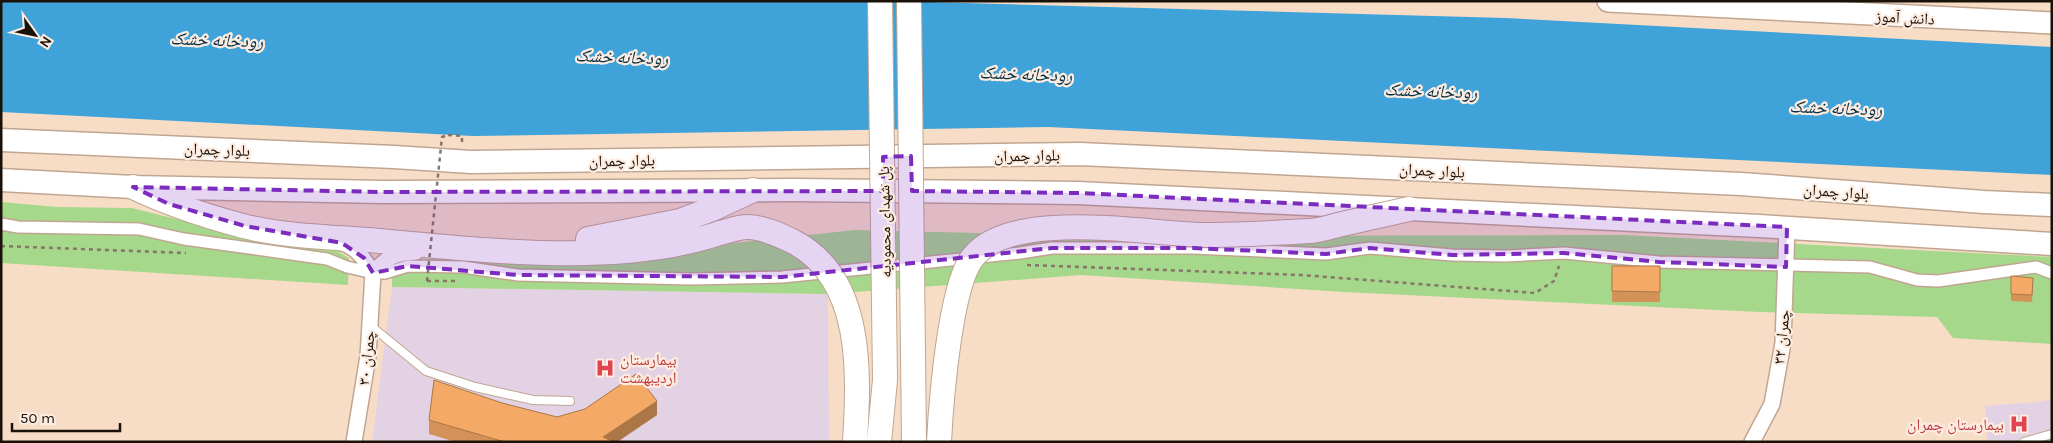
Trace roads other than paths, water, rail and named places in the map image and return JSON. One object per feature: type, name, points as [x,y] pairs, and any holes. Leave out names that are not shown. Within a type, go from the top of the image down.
[{"type":"highway","name":"پل شهدای محمودیه","points":[[879,442],[885,380],[880,1]]},
{"type":"highway","name":"پل شهدای محمودیه","points":[[910,1],[914,442]]},
{"type":"highway","points":[[133,187],[178,207],[245,226],[283,232],[499,250],[573,253],[640,249],[702,239],[720,232],[747,227],[774,233],[802,247],[814,257],[827,270],[844,298],[852,326],[855,361],[855,442]]},
{"type":"highway","points":[[535,252],[572,242],[680,221],[753,190]]},
{"type":"highway","points":[[939,442],[941,404],[955,307],[961,282],[972,258],[984,246],[1003,236],[1052,228],[1105,227],[1203,235],[1312,231],[1409,209]]},
{"type":"main road","name":"دانش آموز","points":[[1608,1],[2052,23]]},
{"type":"main road","name":"بلوار چمران","points":[[1,140],[384,156],[471,162],[1080,154],[1741,184],[1984,202],[2052,205]]},
{"type":"main road","name":"بلوار چمران","points":[[1,180],[133,187],[383,192],[753,190],[1078,193],[1787,228],[2052,244]]},
{"type":"street","points":[[1,224],[18,227],[138,229],[184,239],[327,259],[373,273],[408,266],[463,267],[537,275],[691,279],[782,277],[1020,254],[1052,248],[1193,248],[1326,254],[1370,248],[1452,255],[1564,254],[1659,262],[1786,267],[1828,265],[1870,267],[1917,280],[1938,281],[2036,267],[2052,273]]},
{"type":"street","name":"۳۲ چمران","points":[[1752,442],[1772,404],[1783,342],[1787,228]]},
{"type":"street","points":[[283,232],[351,246],[364,258],[373,273]]},
{"type":"street","points":[[373,273],[384,260],[402,253],[499,250]]},
{"type":"street","name":"۳۰ چمران","points":[[354,442],[368,356],[373,273]]},
{"type":"lane","points":[[369,324],[426,371],[474,387],[532,400],[570,401]]},
{"type":"lane","points":[[2024,442],[2052,434]]},
{"type":"water","name":"رودخانه خشک","points":[[1,1],[893,1],[1506,18],[2052,47],[2052,175],[1048,127],[473,136],[1,112]]},
{"type":"place","name":"بیمارستان اردیبهشت","points":[[605,368]]},
{"type":"place","name":"بیمارستان چمران","points":[[2019,424]]}]
